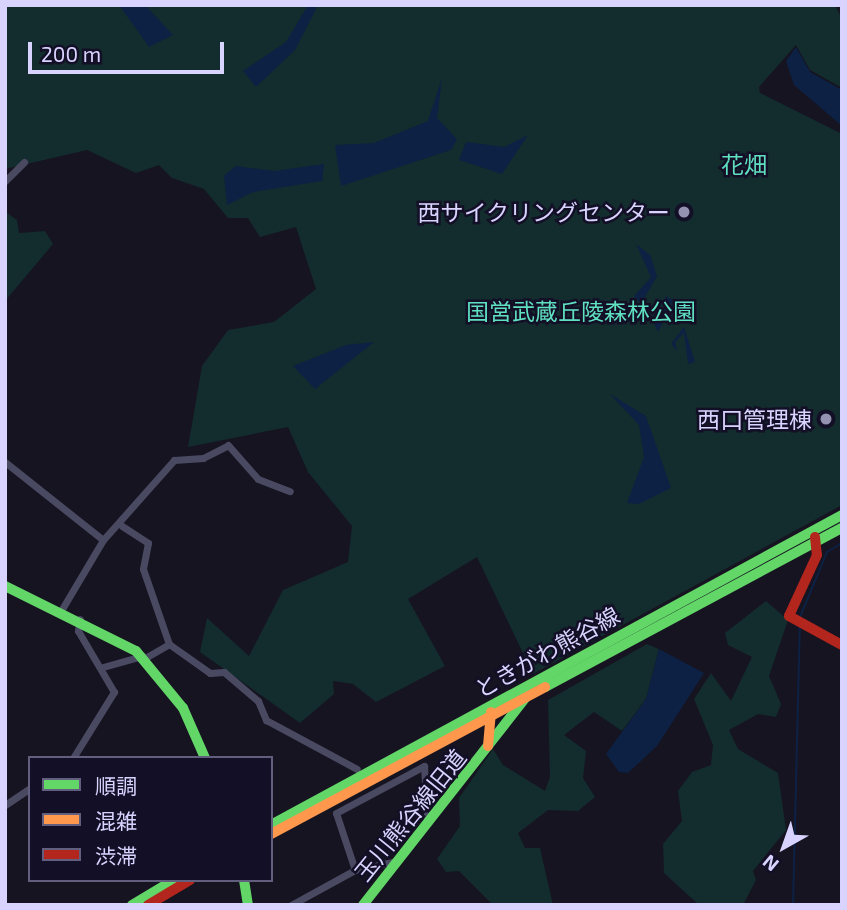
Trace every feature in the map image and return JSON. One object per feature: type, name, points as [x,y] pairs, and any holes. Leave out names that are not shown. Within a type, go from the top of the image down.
[{"type":"main road","name":"ときがわ熊谷線","points":[[273,824],[842,515]]},
{"type":"main road","name":"ときがわ熊谷線","points":[[273,833],[842,528]]},
{"type":"main road","points":[[812,531],[817,541],[817,555],[789,617],[842,645]]},
{"type":"main road","points":[[5,586],[80,618],[143,657],[183,708],[204,756]]},
{"type":"main road","name":"玉川熊谷線旧道","points":[[363,905],[526,696]]},
{"type":"main road","points":[[487,749],[490,715],[497,702]]},
{"type":"main road","points":[[472,724],[490,733]]},
{"type":"main road","points":[[132,905],[171,882]]},
{"type":"main road","points":[[148,905],[187,882]]},
{"type":"main road","points":[[244,882],[248,905]]},
{"type":"street","points":[[5,181],[24,162]]},
{"type":"street","points":[[62,609],[103,540],[122,526],[149,483],[174,460],[203,458],[228,445],[258,479],[290,491]]},
{"type":"street","points":[[5,462],[103,540]]},
{"type":"street","points":[[122,526],[148,543],[143,569],[169,644],[210,673],[223,672],[258,701],[266,720],[357,769]]},
{"type":"street","points":[[73,756],[114,692],[103,667],[78,631],[80,618]]},
{"type":"street","points":[[103,667],[143,657],[169,644]]},
{"type":"street","points":[[355,870],[336,813],[370,792],[424,766],[427,820]]},
{"type":"street","points":[[5,806],[28,789]]},
{"type":"street","points":[[291,905],[355,870],[394,862]]},
{"type":"green space","name":"国営武蔵丘陵森林公園","points":[[5,5],[835,5],[842,19],[842,88],[810,70],[796,45],[759,87],[760,93],[842,134],[842,505],[533,674],[477,557],[408,599],[445,666],[376,702],[353,684],[333,681],[334,694],[300,723],[200,652],[207,618],[249,656],[283,590],[348,562],[352,526],[308,472],[288,427],[188,447],[202,366],[228,330],[274,322],[316,289],[296,227],[260,237],[248,218],[228,218],[204,189],[172,178],[159,165],[136,173],[87,150],[5,169]]},
{"type":"green space","points":[[7,213],[17,220],[19,233],[45,231],[53,244],[5,301]]},
{"type":"green space","points":[[766,601],[788,620],[769,676],[781,704],[776,717],[758,714],[729,730],[738,749],[778,773],[786,830],[753,871],[756,880],[743,905],[699,905],[664,873],[663,844],[682,821],[678,791],[692,772],[711,765],[713,745],[694,699],[711,673],[731,701],[752,657],[728,645],[725,633]]},
{"type":"green space","points":[[647,644],[659,649],[646,699],[622,731],[594,712],[564,735],[586,751],[583,778],[595,797],[578,811],[548,810],[518,833],[525,848],[540,848],[553,905],[493,905],[459,871],[446,872],[437,859],[460,826],[459,798],[493,749],[503,765],[545,791],[550,777],[548,700]]},
{"type":"water","points":[[119,5],[145,5],[173,35],[149,47]]},
{"type":"water","points":[[308,5],[318,5],[295,50],[256,87],[243,71],[286,42]]},
{"type":"water","points":[[796,47],[810,72],[842,90],[842,126],[794,85],[786,61]]},
{"type":"water","points":[[442,78],[437,118],[457,139],[451,150],[341,186],[335,145],[374,143],[428,121]]},
{"type":"water","points":[[528,135],[502,174],[459,160],[466,142],[504,147]]},
{"type":"water","points":[[324,164],[322,181],[253,192],[227,205],[224,176],[236,166],[274,171]]},
{"type":"water","points":[[636,244],[650,255],[657,276],[641,304],[634,296],[651,277]]},
{"type":"water","points":[[665,296],[673,300],[658,332],[653,321],[665,309]]},
{"type":"water","points":[[684,327],[695,362],[688,364],[684,333],[675,342],[677,351],[671,344]]},
{"type":"water","points":[[374,342],[315,389],[293,366],[346,345]]},
{"type":"water","points":[[610,394],[646,416],[671,488],[639,504],[627,503],[644,457],[639,425]]},
{"type":"water","points":[[659,649],[704,673],[657,746],[628,773],[619,772],[606,754],[646,699]]},
{"type":"waterway","points":[[800,617],[827,552],[842,543]]},
{"type":"waterway","points":[[793,905],[800,626]]},
{"type":"traffic: fast","points":[[273,824],[842,515]]},
{"type":"traffic: fast","points":[[545,687],[842,528]]},
{"type":"traffic: fast","points":[[5,586],[136,651],[183,708],[204,756]]},
{"type":"traffic: fast","points":[[363,905],[526,697]]},
{"type":"traffic: fast","points":[[132,905],[171,882]]},
{"type":"traffic: fast","points":[[244,882],[248,905]]},
{"type":"traffic: slow","points":[[273,833],[545,687]]},
{"type":"traffic: slow","points":[[488,746],[491,712]]},
{"type":"traffic: jam","points":[[815,537],[817,555],[789,616],[842,645]]},
{"type":"traffic: jam","points":[[148,905],[187,882]]},
{"type":"place","name":"西サイクリングセンター","points":[[684,212]]},
{"type":"place","name":"西口管理棟","points":[[826,419]]},
{"type":"park label","name":"花畑","points":[[744,164]]}]
